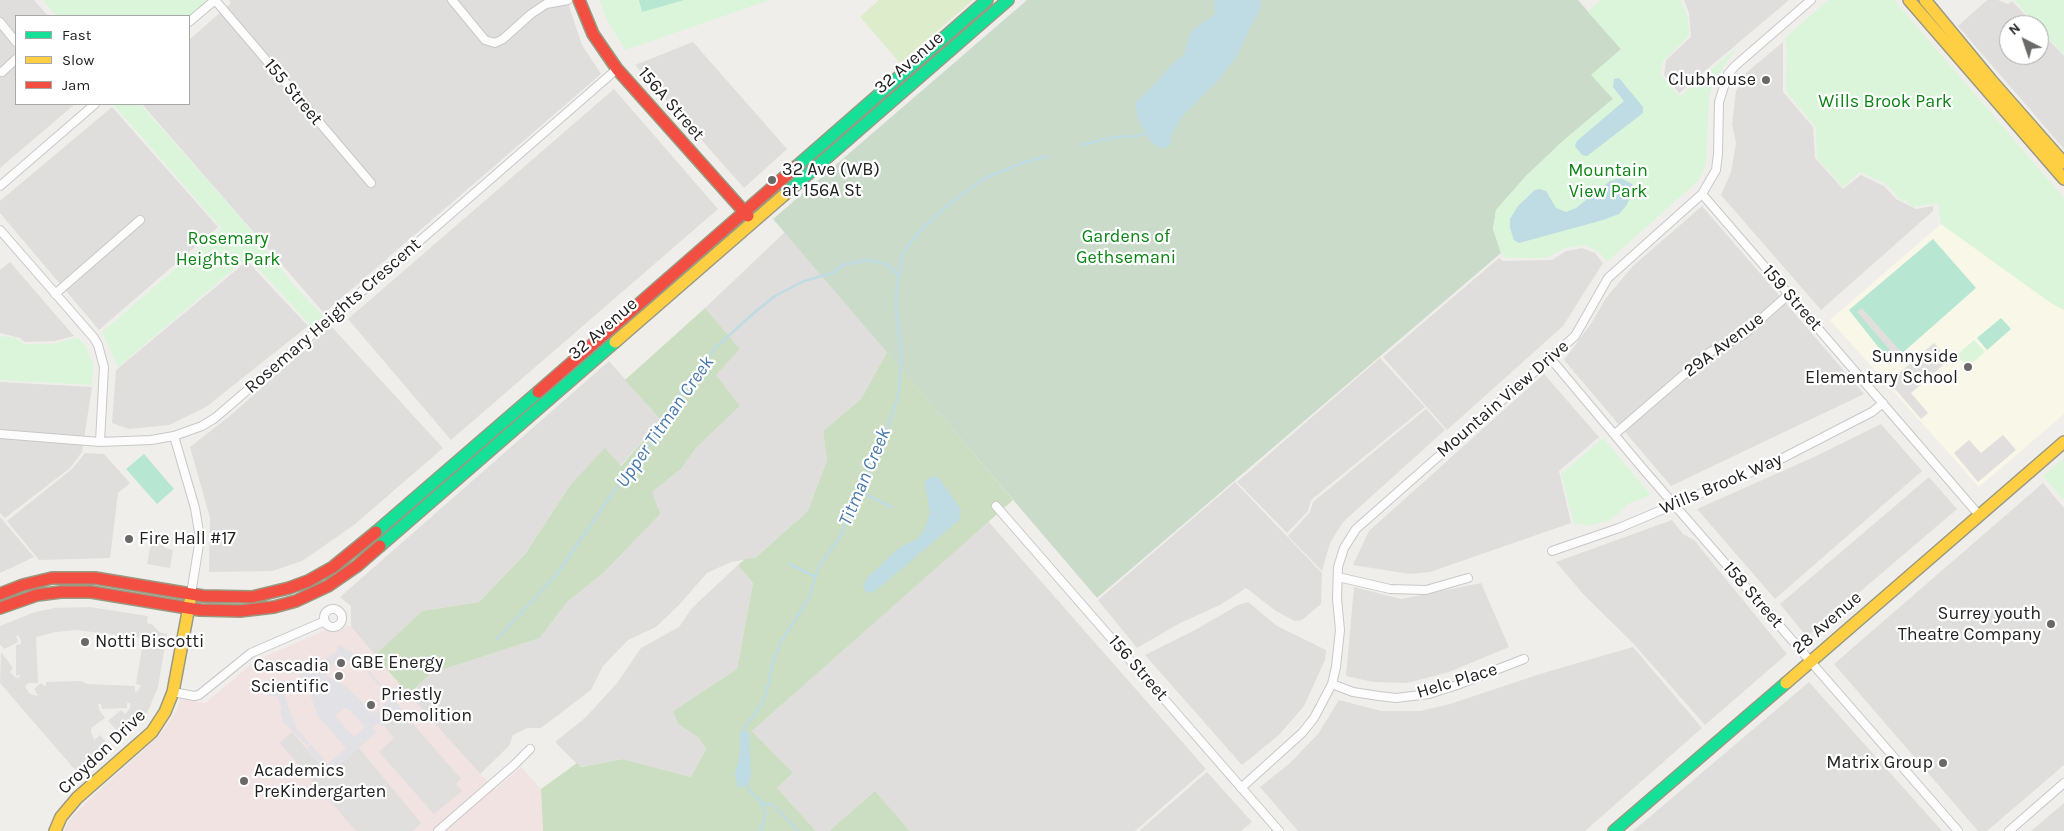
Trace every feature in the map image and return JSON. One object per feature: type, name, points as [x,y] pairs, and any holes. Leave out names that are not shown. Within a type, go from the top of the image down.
[{"type":"main road","name":"156A Street","points":[[579,0],[593,34],[617,69],[753,221]]},
{"type":"main road","name":"32 Avenue","points":[[0,594],[24,585],[52,578],[95,578],[191,594],[237,598],[266,594],[308,581],[333,567],[344,560],[552,380],[987,0]]},
{"type":"main road","name":"32 Avenue","points":[[0,608],[36,595],[61,592],[101,593],[188,608],[240,612],[296,601],[328,586],[357,566],[1008,0]]},
{"type":"main road","points":[[1909,0],[2064,179]]},
{"type":"main road","points":[[1925,0],[1991,80],[2064,162]]},
{"type":"main road","points":[[514,430],[511,426],[513,421],[546,392],[552,380]]},
{"type":"main road","name":"28 Avenue","points":[[1614,831],[2064,442]]},
{"type":"main road","name":"Croydon Drive","points":[[55,831],[61,817],[77,798],[152,732],[165,712],[172,692],[191,594]]},
{"type":"street","points":[[190,21],[215,0]]},
{"type":"street","name":"155 Street","points":[[215,0],[371,183]]},
{"type":"street","points":[[452,0],[485,40],[495,43],[546,4],[568,0]]},
{"type":"street","name":"Mountain View Drive","points":[[1241,788],[1302,733],[1314,718],[1332,684],[1340,630],[1337,599],[1338,567],[1344,548],[1356,529],[1575,336],[1608,278],[1702,194],[1716,170],[1719,102],[1728,74],[1734,66],[1811,0]]},
{"type":"street","points":[[0,22],[15,41]]},
{"type":"street","points":[[2,72],[15,60]]},
{"type":"street","name":"Rosemary Heights Crescent","points":[[0,434],[100,442],[151,440],[174,436],[202,426],[215,418],[617,69]]},
{"type":"street","points":[[0,186],[94,105]]},
{"type":"street","name":"159 Street","points":[[1702,194],[1979,516]]},
{"type":"street","points":[[55,294],[140,220]]},
{"type":"street","points":[[0,230],[94,338],[103,361],[100,442]]},
{"type":"street","name":"29A Avenue","points":[[1615,434],[1710,352],[1743,335],[1788,295]]},
{"type":"street","name":"158 Street","points":[[1551,359],[1673,504],[1958,831]]},
{"type":"street","name":"Wills Brook Way","points":[[1552,551],[1618,528],[1775,462],[1872,412],[1883,403]]},
{"type":"street","points":[[174,436],[195,508],[200,538],[191,594]]},
{"type":"street","name":"156 Street","points":[[996,506],[1279,831]]},
{"type":"street","points":[[1338,577],[1390,588],[1426,590],[1468,578]]},
{"type":"street","points":[[172,692],[194,696],[199,695],[251,653],[324,621]]},
{"type":"street","name":"Helc Place","points":[[1332,684],[1354,692],[1396,698],[1428,694],[1457,686],[1524,660]]},
{"type":"street","points":[[438,831],[530,749]]},
{"type":"street","points":[[2009,831],[2064,783]]},
{"type":"shaded area","points":[[0,0],[34,0],[47,15],[15,15],[15,105],[74,105],[0,168]]},
{"type":"shaded area","points":[[229,0],[567,0],[582,45],[601,74],[324,313],[143,105],[190,105],[190,39],[231,3]]},
{"type":"shaded area","points":[[1684,0],[1789,0],[1679,93],[1664,75],[1666,60],[1691,37],[1689,13]]},
{"type":"shaded area","points":[[1987,0],[1998,0],[2008,4],[2012,1],[2025,15],[1999,15],[1999,65],[2049,65],[2049,40],[2064,56],[2064,149],[1958,26]]},
{"type":"shaded area","points":[[693,42],[787,149],[744,188],[635,65]]},
{"type":"shaded area","points":[[1783,42],[1783,92],[1813,127],[1815,158],[1843,189],[1861,175],[1884,186],[1896,199],[1916,209],[1933,206],[1933,211],[1821,310],[1721,195],[1731,172],[1736,143],[1732,124],[1736,91],[1746,73]]},
{"type":"shaded area","points":[[614,89],[718,209],[451,440],[348,319]]},
{"type":"shaded area","points":[[112,107],[218,227],[99,330],[0,213],[0,201]]},
{"type":"shaded area","points":[[1702,206],[1864,394],[1671,486],[1564,360],[1592,322],[1606,298],[1633,266]]},
{"type":"shaded area","name":"Sunnyside Elementary School","points":[[1941,224],[2051,303],[2064,310],[2064,414],[1979,487],[1830,320]]},
{"type":"shaded area","points":[[785,232],[887,352],[861,399],[823,431],[827,460],[808,511],[755,558],[731,562],[707,573],[679,605],[656,627],[628,640],[603,666],[591,690],[541,728],[527,728],[513,735],[509,746],[480,774],[408,694],[432,673],[540,638],[567,602],[601,575],[652,492],[681,469],[696,448],[740,406],[715,375],[740,349],[705,308]]},
{"type":"shaded area","points":[[1582,248],[1595,253],[1603,263],[1563,326],[1447,430],[1383,357],[1499,258],[1503,261],[1552,260],[1566,251]]},
{"type":"shaded area","points":[[247,261],[308,326],[206,407],[169,425],[129,429],[112,423],[116,370]]},
{"type":"shaded area","points":[[10,262],[74,336],[55,341],[25,342],[20,338],[0,333],[0,270]]},
{"type":"shaded area","points":[[1862,308],[1906,357],[1900,362],[1857,312]]},
{"type":"shaded area","points":[[331,326],[443,448],[354,525],[302,561],[272,571],[209,572],[210,518],[190,447],[231,415]]},
{"type":"shaded area","points":[[1934,343],[1949,360],[1911,393],[1928,413],[1921,419],[1889,382]]},
{"type":"shaded area","points":[[1380,358],[1425,407],[1311,500],[1308,511],[1287,533],[1237,482]]},
{"type":"shaded area","points":[[609,361],[661,420],[620,466],[606,449],[571,484],[525,554],[479,602],[422,611],[375,655],[351,627],[351,606],[340,597]]},
{"type":"shaded area","points":[[1544,374],[1599,437],[1559,471],[1571,523],[1430,572],[1410,574],[1353,565],[1369,531]]},
{"type":"shaded area","points":[[0,382],[92,387],[82,452],[70,468],[5,518],[0,513]]},
{"type":"shaded area","points":[[1426,409],[1445,430],[1343,522],[1330,543],[1322,571],[1288,536],[1310,512],[1313,502]]},
{"type":"shaded area","points":[[1881,424],[1922,471],[1775,599],[1697,509],[1814,457]]},
{"type":"shaded area","points":[[2003,435],[2016,450],[1978,482],[1954,453],[1969,440],[1981,453]]},
{"type":"shaded area","points":[[85,453],[104,454],[130,483],[118,493],[110,558],[39,560],[7,521],[72,469]]},
{"type":"shaded area","points":[[1929,477],[1957,509],[1807,637],[1780,604]]},
{"type":"shaded area","points":[[1235,482],[1322,573],[1321,604],[1302,620],[1295,621],[1276,611],[1246,588],[1220,605],[1180,623],[1137,648],[1098,600]]},
{"type":"shaded area","points":[[2043,483],[2064,508],[2064,765],[1987,831],[1978,831],[1834,664]]},
{"type":"shaded area","points":[[0,517],[34,557],[0,573]]},
{"type":"shaded area","points":[[1672,520],[1683,534],[1694,540],[1787,654],[1705,725],[1632,642],[1584,595],[1556,562]]},
{"type":"shaded area","points":[[988,521],[1206,769],[1135,831],[910,831],[875,791],[829,831],[816,831],[777,788],[792,774],[752,731]]},
{"type":"shaded area","points":[[153,533],[160,534],[165,548],[173,550],[170,568],[147,564]]},
{"type":"shaded area","points":[[738,565],[753,583],[737,669],[673,711],[678,724],[699,738],[706,749],[691,777],[623,759],[580,767],[555,742],[585,718],[618,682],[641,648],[679,627],[692,608]]},
{"type":"shaded area","points":[[1481,583],[1509,647],[1449,672],[1407,683],[1373,682],[1346,676],[1354,587],[1401,599]]},
{"type":"shaded area","points":[[1248,602],[1277,626],[1326,650],[1325,660],[1304,706],[1279,735],[1242,765],[1145,655],[1197,629],[1238,605]]},
{"type":"shaded area","points":[[90,607],[148,616],[147,623],[153,625],[159,632],[167,634],[158,687],[148,711],[139,724],[124,738],[108,721],[121,710],[125,714],[130,708],[130,703],[127,703],[127,708],[102,709],[101,704],[98,704],[105,718],[91,728],[91,732],[94,740],[100,735],[107,743],[101,748],[105,753],[83,772],[79,768],[76,771],[0,683],[1,652],[13,668],[10,672],[18,678],[21,675],[16,676],[16,645],[21,644],[21,640],[18,635],[16,636],[18,642],[4,649],[0,644],[0,626],[32,613],[54,608]],"holes":[[[76,630],[141,638],[142,633],[146,634],[149,642],[143,642],[136,684],[141,685],[138,691],[135,692],[135,686],[87,684],[81,681],[46,682],[46,687],[41,683],[34,689],[38,696],[30,694],[26,688],[26,685],[29,683],[38,683],[36,637]]]},
{"type":"shaded area","points":[[346,625],[351,627],[408,694],[480,774],[496,789],[521,767],[541,789],[543,831],[64,831],[69,820],[94,795],[159,736],[177,710],[180,699],[205,703],[255,661],[325,630],[342,630]]},
{"type":"shaded area","points":[[339,645],[356,655],[402,709],[382,727],[378,723],[372,728],[376,733],[328,775],[306,749],[311,745],[328,764],[346,748],[318,716],[307,686],[284,695],[297,729],[309,743],[307,745],[284,723],[278,697],[266,695],[272,685],[275,692],[301,680],[299,674],[320,664],[336,652]],"holes":[[[339,655],[365,669],[390,699],[373,714],[349,689],[326,675]],[[344,708],[351,711],[365,727],[354,737],[335,716]]]},
{"type":"shaded area","points":[[1633,647],[1702,728],[1585,831],[1298,831],[1260,787],[1290,763],[1318,734],[1339,700],[1381,711],[1420,711],[1450,704],[1540,674]]},
{"type":"shaded area","points":[[1809,682],[1942,831],[1633,831]]},
{"type":"shaded area","points":[[395,716],[400,723],[407,717],[461,779],[456,784],[462,791],[434,814],[379,752],[394,738],[384,726]]},
{"type":"shaded area","points":[[292,732],[328,774],[359,748],[421,823],[413,831],[356,831],[280,743]]},
{"type":"shaded area","points":[[1207,772],[1252,822],[1241,831],[1139,831]]},
{"type":"shaded area","points":[[2064,803],[2064,831],[2031,831]]},
{"type":"green space","points":[[43,0],[208,0],[190,16],[55,15]]},
{"type":"green space","points":[[599,0],[770,0],[625,50],[608,22]]},
{"type":"green space","points":[[639,0],[684,0],[642,12]]},
{"type":"green space","points":[[879,0],[973,0],[900,63],[860,17]]},
{"type":"green space","name":"Gardens of Gethsemani","points":[[1027,0],[1578,0],[1621,49],[1613,99],[1564,140],[1526,176],[1496,210],[1493,229],[1501,253],[1097,598],[773,219]]},
{"type":"green space","name":"Mountain View Park","points":[[1601,0],[1681,0],[1688,18],[1689,36],[1663,61],[1660,74],[1680,97],[1737,47],[1713,83],[1709,98],[1706,161],[1703,173],[1698,181],[1607,262],[1599,252],[1585,245],[1565,248],[1547,258],[1506,258],[1501,253],[1493,229],[1496,210],[1526,176],[1564,140],[1613,99],[1591,75],[1621,49],[1588,12]]},
{"type":"green space","name":"Wills Brook Park","points":[[1828,0],[1894,0],[2064,198],[2064,310],[2051,303],[1941,224],[1938,203],[1912,207],[1905,200],[1902,202],[1886,184],[1860,172],[1843,187],[1817,158],[1816,128],[1786,91],[1787,50],[1785,38]]},
{"type":"green space","points":[[2014,0],[2064,0],[2064,55],[2049,38],[2049,15],[2028,15]]},
{"type":"green space","name":"Rosemary Heights Park","points":[[114,105],[141,105],[241,218],[293,284],[323,316],[312,327],[248,257],[118,367],[102,332],[222,229]]},
{"type":"green space","points":[[1933,239],[1976,288],[1891,363],[1849,310]]},
{"type":"green space","points":[[705,308],[740,349],[716,375],[740,406],[696,448],[681,469],[652,492],[660,514],[601,575],[567,602],[540,638],[432,673],[408,694],[375,655],[422,611],[479,602],[525,554],[571,484],[605,448],[621,466],[661,420],[625,380]]},
{"type":"green space","points":[[2001,318],[2011,329],[1987,350],[1977,338]]},
{"type":"green space","points":[[0,336],[16,338],[24,344],[53,344],[77,337],[85,345],[93,364],[92,385],[0,380]]},
{"type":"green space","points":[[1974,340],[1985,352],[1967,367],[1957,355]]},
{"type":"green space","points":[[887,352],[1013,500],[752,731],[793,773],[777,788],[816,831],[543,831],[541,789],[577,763],[581,767],[623,759],[691,777],[706,749],[699,738],[678,724],[673,711],[737,669],[753,583],[738,565],[745,559],[755,558],[808,511],[827,460],[823,431],[861,399]]},
{"type":"green space","points":[[1603,438],[1651,495],[1628,504],[1610,520],[1592,525],[1574,524],[1561,474]]},
{"type":"green space","points":[[144,454],[174,489],[157,504],[126,469]]},
{"type":"green space","points":[[2064,458],[2064,500],[2043,476]]},
{"type":"green space","points":[[875,791],[910,831],[829,831]]},
{"type":"water","points":[[1214,0],[1261,0],[1260,10],[1250,27],[1238,55],[1220,78],[1181,118],[1171,136],[1171,144],[1166,148],[1158,147],[1151,142],[1139,122],[1135,103],[1172,64],[1184,55],[1189,35],[1195,28],[1215,14]]},
{"type":"water","points":[[1619,78],[1643,107],[1643,113],[1587,156],[1582,155],[1575,146],[1577,141],[1624,101],[1613,87],[1614,79]]},
{"type":"water","points":[[1621,178],[1632,184],[1634,191],[1619,214],[1519,243],[1514,240],[1510,228],[1510,219],[1518,206],[1535,190],[1546,191],[1556,208],[1566,212],[1576,208],[1610,181]]},
{"type":"water","points":[[934,476],[939,478],[961,510],[959,520],[885,583],[871,593],[866,592],[863,586],[868,577],[900,547],[917,539],[925,529],[930,512],[925,485],[926,480]]},
{"type":"water","points":[[740,731],[749,732],[751,772],[750,781],[745,786],[738,788],[735,774],[740,753]]},
{"type":"waterway","points":[[1081,145],[1115,137],[1137,136],[1147,133]]},
{"type":"waterway","name":"Titman Creek","points":[[742,734],[747,723],[754,716],[763,701],[769,683],[772,664],[781,642],[809,598],[819,566],[840,537],[861,485],[885,435],[896,403],[899,391],[901,354],[896,306],[897,285],[903,253],[918,233],[937,215],[954,200],[985,178],[1025,162],[1048,156]]},
{"type":"waterway","name":"Upper Titman Creek","points":[[497,639],[557,574],[612,494],[655,438],[673,404],[715,348],[775,296],[804,281],[833,273],[842,265],[869,260],[888,265],[898,275]]},
{"type":"waterway","points":[[858,491],[892,507]]},
{"type":"waterway","points":[[789,564],[816,577]]},
{"type":"waterway","name":"Titman Creek","points":[[746,782],[750,791],[762,803],[773,805],[798,831]]},
{"type":"waterway","points":[[760,831],[766,814],[762,804]]},
{"type":"traffic: fast","points":[[797,166],[987,0]]},
{"type":"traffic: fast","points":[[784,195],[1008,0]]},
{"type":"traffic: fast","points":[[380,546],[615,342]]},
{"type":"traffic: fast","points":[[376,532],[538,392]]},
{"type":"traffic: fast","points":[[1614,831],[1786,683]]},
{"type":"traffic: slow","points":[[1909,0],[2064,179]]},
{"type":"traffic: slow","points":[[1925,0],[1991,80],[2064,163]]},
{"type":"traffic: slow","points":[[615,342],[784,195]]},
{"type":"traffic: slow","points":[[1786,683],[2064,442]]},
{"type":"traffic: slow","points":[[55,831],[61,817],[77,798],[152,732],[165,712],[173,692],[190,601]]},
{"type":"traffic: jam","points":[[579,0],[593,34],[617,69],[748,216]]},
{"type":"traffic: jam","points":[[538,392],[797,166]]},
{"type":"traffic: jam","points":[[0,594],[23,585],[52,578],[95,578],[203,596],[252,597],[289,588],[308,581],[333,567],[376,532]]},
{"type":"traffic: jam","points":[[0,608],[37,595],[61,592],[91,592],[200,610],[240,611],[274,607],[296,601],[328,586],[357,566],[380,546]]},
{"type":"place","name":"Clubhouse","points":[[1766,80]]},
{"type":"place","name":"32 Ave (WB) at 156A St","points":[[772,180]]},
{"type":"place","name":"Sunnyside Elementary School","points":[[1968,367]]},
{"type":"place","name":"Fire Hall #17","points":[[129,539]]},
{"type":"place","name":"Surrey youth Theatre Company","points":[[2051,624]]},
{"type":"place","name":"Notti Biscotti","points":[[85,642]]},
{"type":"place","name":"GBE Energy","points":[[341,663]]},
{"type":"place","name":"Cascadia Scientific","points":[[339,676]]},
{"type":"place","name":"Priestly Demolition","points":[[371,705]]},
{"type":"place","name":"Matrix Group","points":[[1943,763]]},
{"type":"place","name":"Academics PreKindergarten","points":[[244,781]]}]
